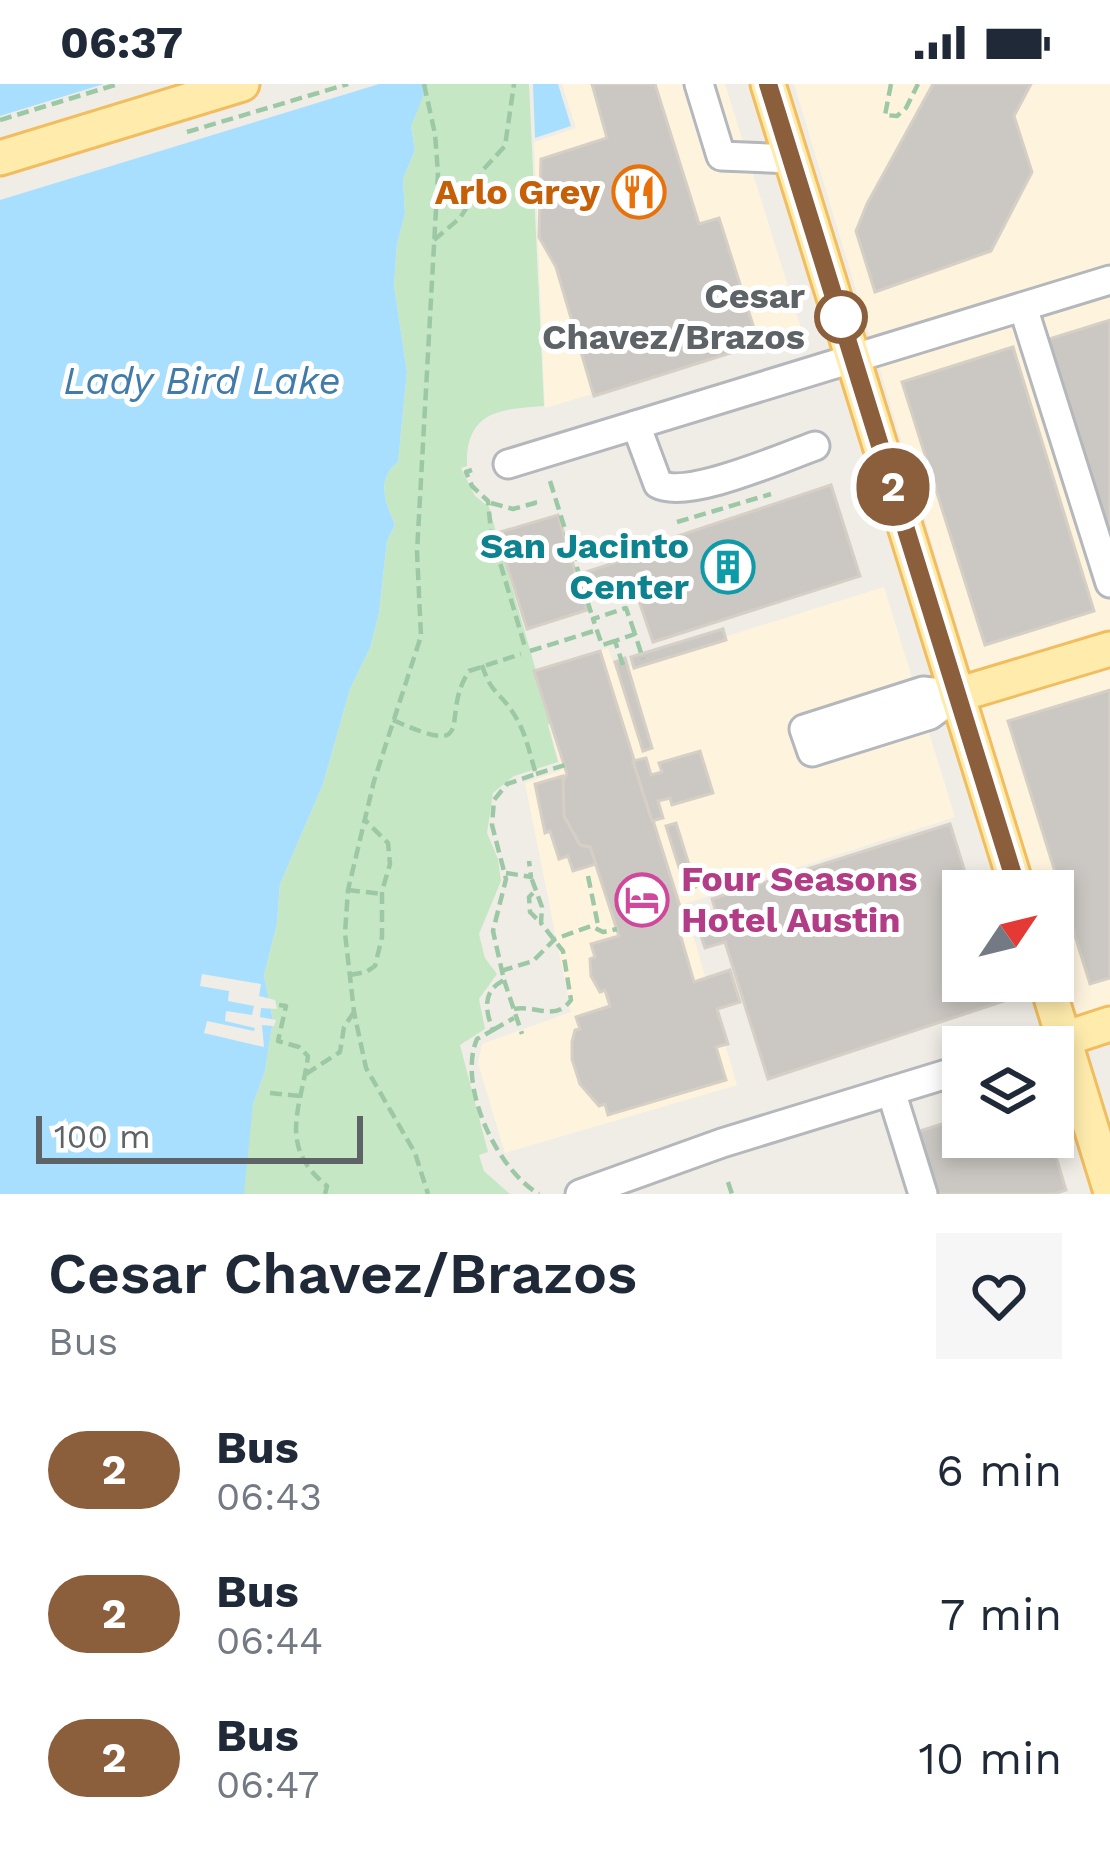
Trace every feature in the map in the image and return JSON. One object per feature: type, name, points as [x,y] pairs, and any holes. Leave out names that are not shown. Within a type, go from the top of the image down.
[{"type":"main road","points":[[0,158],[242,84]]},
{"type":"main road","points":[[769,84],[1011,870]]},
{"type":"main road","points":[[957,695],[1110,649]]},
{"type":"main road","points":[[1074,1035],[1110,1024]]},
{"type":"main road","points":[[1074,1101],[1110,1189]]},
{"type":"street","points":[[699,84],[721,156],[792,159]]},
{"type":"street","points":[[508,464],[1110,280]]},
{"type":"street","points":[[1022,307],[1110,583]]},
{"type":"street","points":[[636,425],[658,484],[669,491],[692,488],[815,446]]},
{"type":"street","points":[[808,740],[923,691],[957,695]]},
{"type":"street","points":[[580,1194],[722,1143],[942,1076]]},
{"type":"street","points":[[891,1091],[923,1194]]},
{"type":"path","points":[[0,120],[118,84]]},
{"type":"path","points":[[424,84],[437,152],[417,552],[421,636],[365,820],[348,890],[345,933],[366,1068],[415,1153],[428,1194]]},
{"type":"path","points":[[434,240],[456,223],[479,188],[481,172],[506,146],[514,84]]},
{"type":"path","points":[[891,84],[886,115],[897,116],[918,84]]},
{"type":"path","points":[[472,470],[466,472],[468,478],[488,501],[503,508],[536,503],[533,496]]},
{"type":"path","points":[[550,481],[602,645],[635,634]]},
{"type":"path","points":[[677,523],[771,494]]},
{"type":"path","points":[[488,501],[490,532],[525,651]]},
{"type":"path","points":[[593,619],[626,608],[643,659]]},
{"type":"path","points":[[393,720],[435,738],[446,736],[454,728],[464,679],[482,665],[597,630]]},
{"type":"path","points":[[615,640],[623,665]]},
{"type":"path","points":[[482,665],[491,691],[512,709],[520,725],[536,774]]},
{"type":"path","points":[[522,1034],[493,931],[505,874],[492,825],[494,800],[507,784],[564,766],[565,775]]},
{"type":"path","points":[[348,975],[375,966],[382,937],[382,894],[391,853],[382,833],[365,820]]},
{"type":"path","points":[[529,861],[533,892],[542,907],[541,923]]},
{"type":"path","points":[[505,874],[531,877]]},
{"type":"path","points":[[588,876],[599,930]]},
{"type":"path","points":[[348,890],[382,894]]},
{"type":"path","points":[[533,892],[530,912],[563,952],[572,991],[566,1006],[551,1014]]},
{"type":"path","points":[[501,971],[533,961],[555,939],[592,926],[617,929]]},
{"type":"path","points":[[493,1030],[487,1015],[488,997],[494,985],[504,980]]},
{"type":"path","points":[[279,1005],[286,1006],[278,1024],[278,1041],[308,1055],[294,1143],[327,1186],[326,1194]]},
{"type":"path","points":[[514,1009],[535,1007],[551,1014],[554,1024]]},
{"type":"path","points":[[305,1074],[340,1052],[344,1027],[354,1012]]},
{"type":"path","points":[[516,1018],[477,1039],[470,1059],[471,1076],[501,1160],[539,1194]]},
{"type":"path","points":[[270,1093],[302,1096]]},
{"type":"path","points":[[728,1182],[732,1194]]},
{"type":"shaded area","points":[[562,84],[725,84],[802,331],[545,408],[534,142],[576,128]]},
{"type":"shaded area","points":[[794,84],[1110,84],[1110,1008],[1076,1019],[1071,1002],[1074,870],[1031,870]]},
{"type":"shaded area","points":[[884,587],[955,817],[684,904],[737,1085],[505,1153],[478,1063],[482,1044],[571,1012],[525,783],[562,770],[534,672],[608,648],[616,671]]},
{"type":"green space","points":[[421,84],[529,84],[544,406],[488,416],[472,434],[467,466],[461,468],[475,496],[489,507],[558,762],[514,776],[493,793],[487,833],[501,881],[479,934],[485,958],[497,974],[479,999],[485,1029],[460,1045],[488,1152],[479,1155],[484,1171],[510,1194],[241,1194],[253,1104],[265,1071],[273,1020],[264,975],[277,924],[280,884],[323,784],[350,689],[370,648],[387,541],[395,525],[385,484],[398,462],[407,372],[394,286],[405,214],[403,179],[415,150],[411,126]]},
{"type":"water","name":"Lady Bird Lake","points":[[0,84],[428,84],[411,126],[415,150],[403,179],[405,214],[397,244],[394,286],[407,372],[398,462],[385,484],[395,525],[387,541],[370,648],[350,689],[323,784],[280,884],[277,924],[264,975],[273,1020],[265,1071],[253,1104],[244,1194],[0,1194]]},
{"type":"water","points":[[533,84],[558,84],[571,126],[535,138]]},
{"type":"pier","points":[[104,84],[379,84],[0,200],[0,116]]},
{"type":"pier","points":[[202,974],[261,984],[259,996],[275,1000],[277,1009],[261,1008],[260,1017],[276,1020],[274,1026],[262,1025],[264,1047],[204,1033],[207,1021],[255,1028],[225,1021],[226,1011],[252,1015],[254,1006],[228,1001],[229,991],[200,986]]},
{"type":"building","points":[[592,84],[655,84],[699,224],[719,218],[759,344],[594,396],[556,267],[539,237],[541,159],[607,138]]},
{"type":"building","points":[[933,84],[1031,84],[1014,116],[1032,172],[991,251],[875,292],[856,231]]},
{"type":"building","points":[[1110,320],[1110,538],[1046,340]]},
{"type":"building","points":[[1013,347],[1094,611],[985,645],[902,382]]},
{"type":"building","name":"San Jacinto Center","points":[[831,485],[860,576],[653,642],[634,586],[594,598],[586,572],[626,559],[624,554]]},
{"type":"building","points":[[558,515],[587,610],[527,629],[497,533]]},
{"type":"building","points":[[723,629],[726,640],[634,668],[631,657]]},
{"type":"building","name":"Four Seasons Hotel Austin","points":[[600,651],[688,932],[680,934],[694,982],[730,970],[740,1002],[717,1009],[728,1044],[716,1047],[726,1080],[608,1115],[605,1104],[599,1106],[580,1084],[572,1042],[575,1030],[580,1029],[576,1017],[610,1006],[605,990],[600,992],[591,976],[590,959],[595,957],[591,944],[619,936],[590,847],[580,845],[564,816],[561,784],[567,774],[534,671]]},
{"type":"building","points":[[625,658],[652,748],[643,751],[615,662]]},
{"type":"building","points":[[1110,690],[1110,978],[1090,984],[1074,933],[1074,870],[1054,870],[1008,721]]},
{"type":"building","points":[[700,751],[713,793],[672,805],[670,798],[658,801],[663,818],[652,821],[633,761],[646,758],[651,775],[662,772],[659,763]]},
{"type":"building","points":[[563,776],[564,816],[580,845],[590,847],[596,864],[573,871],[568,856],[559,859],[550,831],[545,833],[535,784]]},
{"type":"building","points":[[676,823],[696,887],[686,890],[666,826]]},
{"type":"building","points":[[950,824],[964,870],[942,870],[942,1002],[1001,1002],[768,1079],[725,942],[705,948],[701,936],[721,929],[712,899]]},
{"type":"building","points":[[942,1124],[942,1158],[1056,1158],[1066,1190],[1054,1194],[933,1194],[914,1133]]},
{"type":"bus line","name":"2","points":[[768,84],[1011,870]]},
{"type":"place","name":"Arlo Grey","points":[[639,192]]},
{"type":"place","name":"Cesar Chavez/Brazos","points":[[841,317]]},
{"type":"place","name":"San Jacinto Center","points":[[728,567]]},
{"type":"place","name":"Four Seasons Hotel Austin","points":[[642,900]]}]
